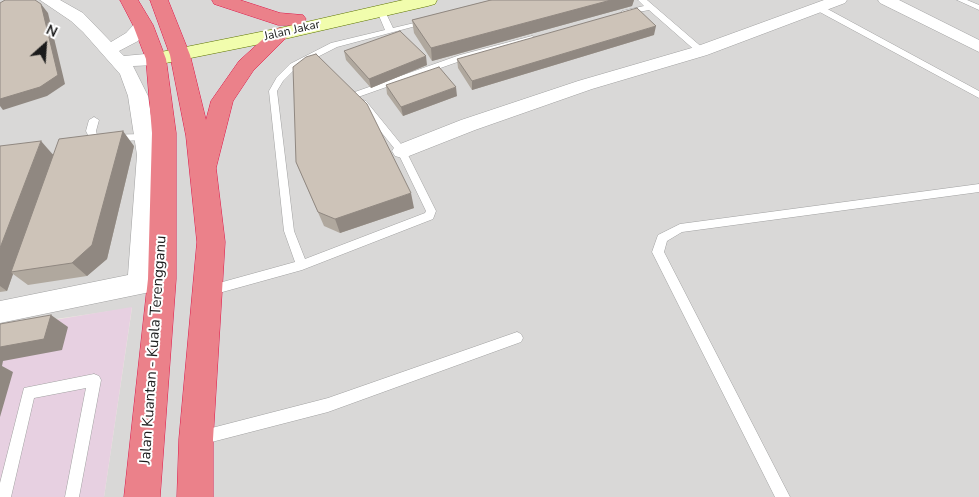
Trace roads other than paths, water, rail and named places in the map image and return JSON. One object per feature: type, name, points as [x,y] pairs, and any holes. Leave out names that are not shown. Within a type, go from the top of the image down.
[{"type":"highway","name":"Jalan Kuantan - Kuala Terengganu","points":[[129,0],[143,25],[166,52],[154,135],[151,281],[142,497]]},
{"type":"highway","name":"Jalan Kuantan - Kuala Terengganu","points":[[159,0],[166,52],[204,171],[211,242],[196,439],[195,497]]},
{"type":"highway","points":[[221,0],[278,19],[296,19]]},
{"type":"highway","points":[[204,171],[222,101],[246,66],[280,34]]},
{"type":"main road","name":"Jalan Jakar","points":[[166,52],[296,19],[428,0]]},
{"type":"main road","name":"Jalan Jakar","points":[[166,52],[280,34],[384,5]]},
{"type":"street","points":[[48,0],[77,16],[128,72],[154,135]]},
{"type":"street","points":[[402,150],[585,85],[701,51],[839,0]]},
{"type":"street","points":[[886,0],[979,47]]},
{"type":"street","points":[[113,56],[143,25]]},
{"type":"street","points":[[113,56],[166,52]]},
{"type":"street","points":[[0,312],[151,281]]},
{"type":"lane","points":[[961,0],[979,8]]},
{"type":"lane","points":[[613,17],[645,2],[701,51]]},
{"type":"lane","points":[[384,5],[390,31]]},
{"type":"lane","points":[[819,8],[979,95]]},
{"type":"lane","points":[[302,265],[289,231],[273,91],[280,78],[293,66],[318,57],[334,45],[438,19]]},
{"type":"lane","points":[[208,291],[302,265],[429,216],[431,211],[402,150],[353,93],[463,57],[538,37]]},
{"type":"lane","points":[[94,120],[91,131],[93,137],[99,140],[154,135]]},
{"type":"lane","points":[[783,497],[658,252],[662,238],[680,228],[979,188]]},
{"type":"lane","points":[[196,439],[328,405],[516,338]]},
{"type":"lane","points":[[4,497],[29,393],[94,380],[72,497]]}]
